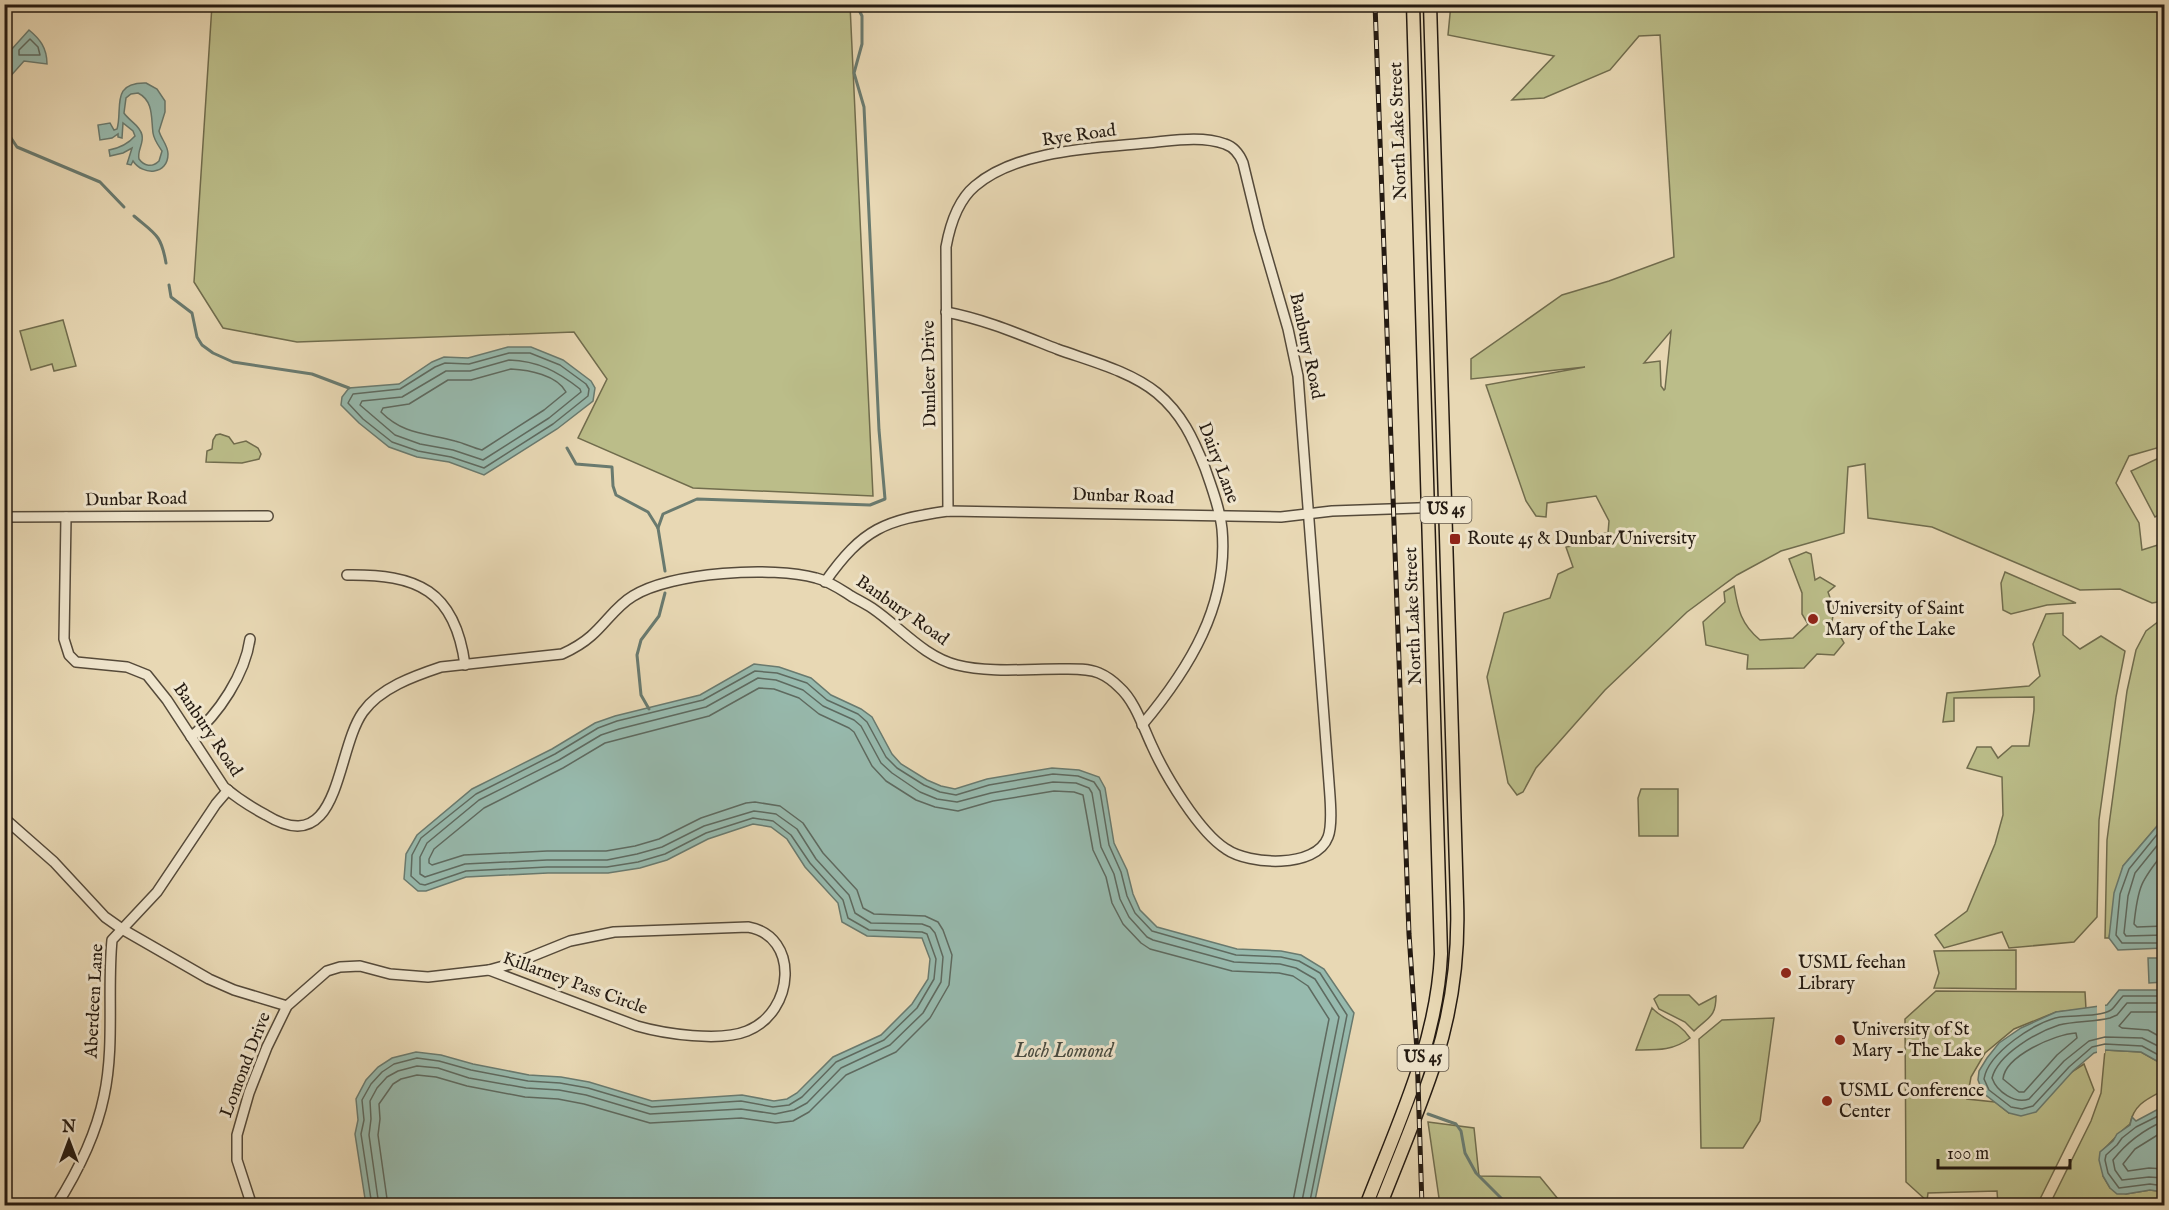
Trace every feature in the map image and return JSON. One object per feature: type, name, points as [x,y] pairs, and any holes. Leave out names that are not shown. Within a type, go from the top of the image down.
[{"type":"main road","name":"North Lake Street","points":[[1366,1206],[1422,1061],[1434,1017],[1441,968],[1442,925],[1414,9]]},
{"type":"main road","name":"North Lake Street","points":[[1380,1206],[1436,1059],[1449,1006],[1456,963],[1458,910],[1430,9]]},
{"type":"street","name":"Rye Road","points":[[948,237],[955,213],[972,188],[993,174],[1027,161],[1097,148],[1203,140],[1232,147],[1240,154],[1243,162]]},
{"type":"street","name":"Banbury Road","points":[[66,518],[64,639],[69,655],[80,663],[127,667],[147,675],[167,700],[228,790],[277,822],[291,826],[309,825],[326,809],[334,792],[350,738],[360,717],[370,705],[395,686],[441,667],[562,654],[578,647],[592,636],[621,605],[652,586],[695,577],[755,573],[800,575],[825,582],[872,608],[937,658],[957,665],[978,669],[1074,669],[1099,673],[1122,689],[1132,703],[1158,759],[1181,796],[1214,839],[1227,850],[1249,858],[1284,861],[1303,857],[1318,850],[1325,843],[1329,833],[1330,803],[1298,376],[1288,329],[1259,229],[1243,162]]},
{"type":"street","name":"Dunleer Drive","points":[[948,237],[946,312],[948,511]]},
{"type":"street","name":"Dairy Lane","points":[[946,312],[974,318],[1128,376],[1155,392],[1176,410],[1193,439],[1220,517],[1223,556],[1221,583],[1212,613],[1194,653],[1180,676],[1142,726]]},
{"type":"street","name":"Dunbar Road","points":[[825,582],[861,539],[873,531],[912,516],[948,511],[1281,517],[1308,513],[1446,507]]},
{"type":"street","name":"Dunbar Road","points":[[4,517],[268,516]]},
{"type":"street","points":[[347,575],[393,576],[415,583],[432,594],[446,608],[456,624],[465,665]]},
{"type":"street","points":[[191,737],[225,699],[235,683],[243,667],[249,639]]},
{"type":"street","name":"Aberdeen Lane","points":[[56,1206],[82,1160],[105,1096],[112,940],[157,892],[216,804],[228,790]]},
{"type":"street","points":[[4,818],[54,862],[105,916],[122,929],[209,979],[234,990],[287,1006]]},
{"type":"street","name":"Killarney Pass Circle","points":[[287,1006],[327,972],[340,967],[360,966],[390,974],[428,977],[489,970],[518,962],[570,941],[611,933],[748,927],[764,931],[780,951],[785,982],[780,1003],[766,1020],[747,1031],[716,1036],[659,1032],[630,1024],[489,970]]},
{"type":"street","name":"Lomond Drive","points":[[252,1206],[237,1160],[237,1135],[249,1093],[287,1006]]},
{"type":"green space","points":[[1451,4],[2164,5],[2164,452],[2160,447],[2129,456],[2116,483],[2139,523],[2142,550],[2164,543],[2164,601],[2152,603],[2120,589],[2080,590],[1932,527],[1868,518],[1865,464],[1848,467],[1844,533],[1781,551],[1737,575],[1687,612],[1605,690],[1536,768],[1523,792],[1517,795],[1508,783],[1487,677],[1504,613],[1550,598],[1558,574],[1573,567],[1566,547],[1584,544],[1592,535],[1608,533],[1609,521],[1596,496],[1547,503],[1546,517],[1536,516],[1526,501],[1486,385],[1585,367],[1471,379],[1471,359],[1562,295],[1609,281],[1674,257],[1660,35],[1639,36],[1610,70],[1544,98],[1512,100],[1554,56],[1448,35]],"holes":[[[1671,331],[1665,389],[1661,386],[1660,361],[1644,363]]]},
{"type":"green space","points":[[212,5],[850,5],[873,496],[693,488],[578,438],[607,379],[574,332],[297,342],[223,328],[194,282]]},
{"type":"green space","points":[[63,320],[76,366],[54,371],[52,364],[31,370],[20,331]]},
{"type":"green space","points":[[216,435],[229,437],[234,444],[246,441],[258,448],[261,454],[259,459],[242,463],[206,462],[207,451],[212,449],[213,440]]},
{"type":"green space","points":[[2161,457],[2164,465],[2164,512],[2155,517],[2131,471]]},
{"type":"green space","points":[[1806,552],[1811,554],[1815,580],[1820,577],[1835,586],[1828,592],[1834,609],[1832,622],[1844,643],[1834,655],[1817,654],[1804,668],[1747,669],[1748,655],[1706,645],[1703,622],[1725,602],[1724,592],[1734,586],[1741,616],[1748,628],[1760,640],[1793,638],[1808,624],[1802,614],[1802,593],[1789,559]]},
{"type":"green space","points":[[2005,572],[2076,603],[2047,605],[2011,614],[2003,610],[2001,583]]},
{"type":"green space","points":[[2063,613],[2063,635],[2080,649],[2101,636],[2125,651],[2116,697],[2099,820],[2097,917],[2074,942],[2009,948],[2002,932],[1944,948],[1935,935],[1967,911],[1995,844],[2003,815],[2002,777],[1967,768],[1977,747],[1991,747],[1998,758],[2012,746],[2029,746],[2034,710],[2034,697],[1954,698],[1954,721],[1943,722],[1947,693],[2029,686],[2040,676],[2033,644],[2046,614]]},
{"type":"green space","points":[[2163,618],[2164,818],[2123,866],[2109,938],[2105,938],[2107,840],[2127,691],[2136,650],[2146,631]]},
{"type":"green space","points":[[1641,789],[1678,789],[1678,836],[1639,836],[1638,798]]},
{"type":"green space","points":[[2016,950],[2016,989],[1934,988],[1939,973],[1934,951]]},
{"type":"green space","points":[[1936,991],[2085,992],[2086,1009],[2056,1012],[2014,1029],[1985,1053],[1971,1077],[1967,1099],[1995,1102],[2009,1113],[2084,1064],[2094,1090],[2037,1205],[1998,1205],[1997,1191],[1928,1193],[1927,1201],[1906,1182],[1905,1019]]},
{"type":"green space","points":[[1659,995],[1689,995],[1699,1005],[1716,996],[1715,1009],[1694,1031],[1685,1022],[1659,1009],[1654,999]]},
{"type":"green space","points":[[1652,1008],[1676,1024],[1690,1038],[1671,1048],[1636,1050]]},
{"type":"green space","points":[[1774,1018],[1760,1121],[1743,1148],[1701,1148],[1699,1039],[1722,1020]]},
{"type":"green space","points":[[2105,1050],[2141,1052],[2164,1065],[2164,1090],[2138,1107],[2130,1124],[2101,1152],[2103,1176],[2110,1188],[2126,1194],[2150,1190],[2164,1192],[2164,1205],[2049,1206],[2091,1121],[2101,1093]]},
{"type":"green space","points":[[1428,1122],[1474,1128],[1479,1176],[1540,1177],[1563,1205],[1440,1205]]},
{"type":"water","points":[[29,30],[42,44],[47,64],[24,61],[8,79],[5,76],[5,46],[11,50]]},
{"type":"water","points":[[146,83],[157,89],[165,101],[165,112],[159,131],[167,148],[167,161],[164,166],[154,171],[143,169],[133,161],[131,165],[127,164],[132,148],[110,156],[109,150],[124,145],[135,136],[133,131],[123,123],[122,138],[118,137],[118,134],[112,138],[100,140],[98,125],[110,123],[114,130],[117,129],[120,98],[127,87]],"holes":[[[138,93],[143,96],[151,111],[154,138],[162,151],[159,161],[151,165],[146,165],[139,159],[142,135],[139,128],[124,113],[126,98]]]},
{"type":"water","points":[[508,347],[531,347],[563,360],[591,381],[595,388],[593,401],[557,429],[484,475],[449,462],[417,457],[389,447],[341,405],[342,397],[349,388],[399,384],[432,362],[444,357],[468,358]]},
{"type":"water","name":"Loch Lomond","points":[[754,664],[779,667],[811,678],[831,695],[861,709],[872,717],[892,754],[901,764],[941,786],[955,789],[987,779],[1052,768],[1079,770],[1099,777],[1105,788],[1114,843],[1127,870],[1133,894],[1140,910],[1157,927],[1237,949],[1281,951],[1301,955],[1324,969],[1354,1013],[1314,1205],[366,1205],[355,1134],[358,1120],[356,1099],[366,1080],[378,1067],[392,1058],[416,1052],[441,1055],[529,1075],[589,1082],[652,1101],[742,1095],[774,1101],[787,1099],[797,1093],[833,1057],[881,1035],[912,1004],[928,979],[930,959],[922,938],[867,936],[842,922],[838,903],[805,867],[787,839],[771,827],[753,824],[708,839],[667,860],[640,868],[608,873],[466,877],[426,891],[418,891],[404,879],[406,854],[417,835],[472,789],[552,749],[595,723],[700,695]]},
{"type":"water","points":[[2164,818],[2164,948],[2118,950],[2109,938],[2114,893],[2123,866]]},
{"type":"water","points":[[2148,958],[2164,958],[2164,982],[2149,983]]},
{"type":"water","points":[[2119,990],[2164,990],[2164,1065],[2141,1052],[2105,1050],[2094,1053],[2073,1071],[2036,1112],[2021,1116],[2009,1113],[1983,1093],[1978,1080],[1979,1071],[1999,1043],[2021,1028],[2056,1012],[2107,1005]]},
{"type":"water","points":[[2164,1106],[2164,1192],[2150,1190],[2117,1194],[2110,1188],[2103,1176],[2099,1160],[2100,1152],[2113,1141],[2117,1134],[2130,1125],[2132,1117],[2136,1121]]},
{"type":"pier","points":[[2105,1003],[2105,1053],[2097,1055],[2097,1004]]},
{"type":"waterway","points":[[658,528],[663,514],[697,499],[870,505],[885,499],[879,430],[864,107],[854,73],[862,44],[862,16],[856,4]]},
{"type":"waterway","points":[[4,124],[17,147],[100,182],[124,207]]},
{"type":"waterway","points":[[134,216],[156,235],[162,246],[166,263]]},
{"type":"waterway","points":[[169,285],[171,297],[192,313],[197,337],[202,345],[213,353],[233,362],[312,374],[349,388]]},
{"type":"waterway","points":[[567,448],[576,464],[612,467],[616,495],[648,512],[658,528],[665,571]]},
{"type":"waterway","points":[[649,709],[641,695],[637,655],[641,640],[659,616],[665,593]]},
{"type":"waterway","points":[[1428,1114],[1456,1124],[1461,1131],[1465,1153],[1476,1173],[1509,1206]]},
{"type":"railway","points":[[1375,4],[1409,934],[1417,1051],[1422,1206]]},
{"type":"place","name":"Route 45 & Dunbar/University","points":[[1455,539]]},
{"type":"place","name":"University of Saint Mary of the Lake","points":[[1813,619]]},
{"type":"place","name":"USML feehan Library","points":[[1786,973]]},
{"type":"place","name":"University of St Mary - The Lake","points":[[1840,1040]]},
{"type":"place","name":"USML Conference Center","points":[[1827,1101]]}]
